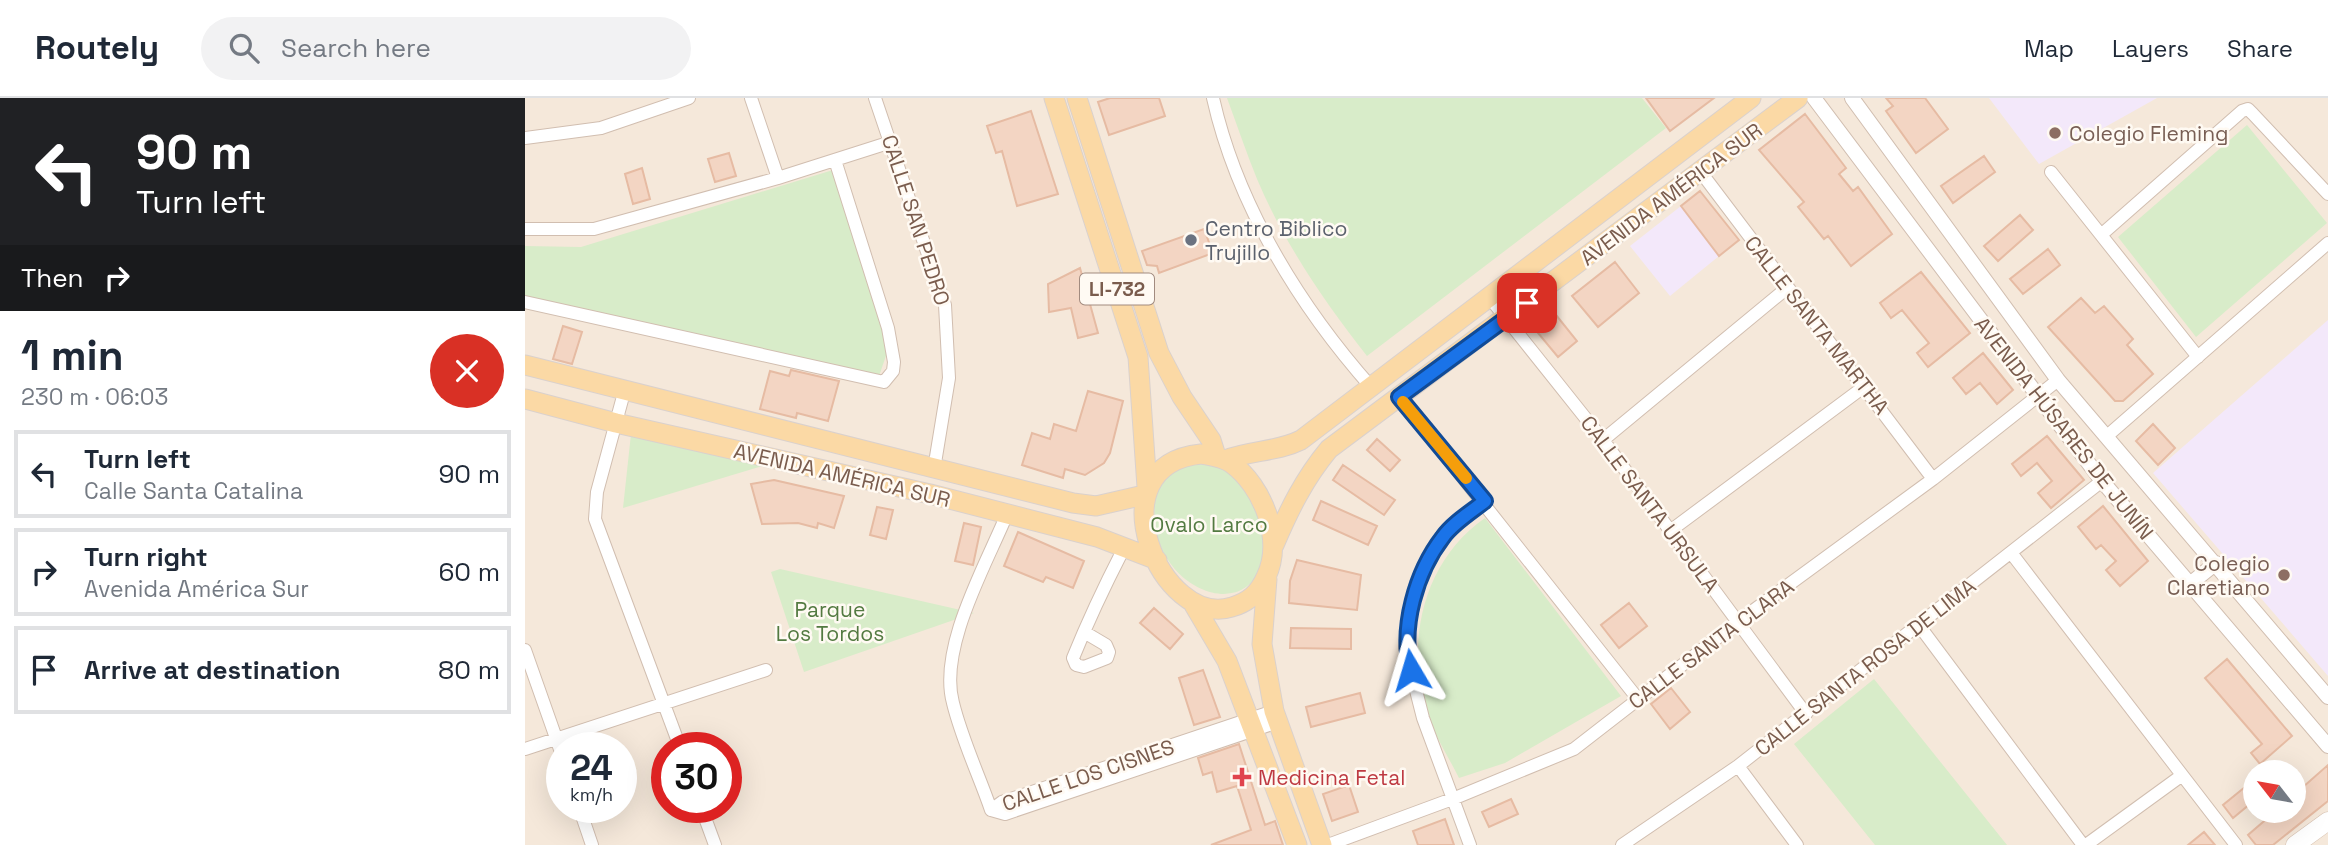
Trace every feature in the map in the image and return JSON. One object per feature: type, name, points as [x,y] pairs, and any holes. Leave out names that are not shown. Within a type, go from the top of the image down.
[{"type":"main road","name":"LI-732","points":[[1054,98],[1141,332],[1159,354],[1182,397],[1221,458]]},
{"type":"main road","name":"LI-732","points":[[1077,98],[1141,332],[1138,357],[1145,491]]},
{"type":"main road","name":"AVENIDA AMÉRICA SUR","points":[[1221,458],[1282,449],[1301,440],[1751,98]]},
{"type":"main road","name":"AVENIDA AMÉRICA SUR","points":[[1274,545],[1294,499],[1310,472],[1329,449],[1798,98]]},
{"type":"main road","name":"AVENIDA AMÉRICA SUR","points":[[525,365],[934,469],[1096,506],[1145,491]]},
{"type":"main road","name":"AVENIDA AMÉRICA SUR","points":[[525,399],[616,424],[1007,514],[1097,537],[1123,550],[1157,560]]},
{"type":"main road","points":[[1297,845],[1227,661],[1194,604],[1174,587],[1157,560],[1146,532],[1145,491],[1159,471],[1176,459],[1201,454],[1221,458],[1251,483],[1268,516],[1274,545],[1268,575],[1262,645],[1276,716],[1322,845]]},
{"type":"main road","points":[[1194,604],[1227,609],[1245,603],[1258,592],[1268,575]]},
{"type":"main road","points":[[2295,845],[2328,821]]},
{"type":"street","points":[[525,138],[601,128],[689,98]]},
{"type":"street","points":[[751,98],[778,178]]},
{"type":"street","name":"CALLE SAN PEDRO","points":[[876,98],[946,305],[949,378],[934,469]]},
{"type":"street","points":[[1213,98],[1244,189],[1269,244],[1342,354],[1372,388]]},
{"type":"street","name":"AVENIDA HÚSARES DE JUNÍN","points":[[1814,98],[2102,481],[2328,746]]},
{"type":"street","name":"AVENIDA HÚSARES DE JUNÍN","points":[[1851,98],[2058,380],[2328,697]]},
{"type":"street","points":[[2101,234],[2242,111],[2248,109],[2328,194]]},
{"type":"street","points":[[525,229],[594,229],[778,178],[891,142]]},
{"type":"street","points":[[525,302],[884,382],[893,371],[894,362],[888,328],[835,160]]},
{"type":"street","name":"CALLE SANTA MARTHA","points":[[1700,171],[1933,479]]},
{"type":"street","points":[[2051,172],[2198,357]]},
{"type":"street","points":[[2107,436],[2328,243]]},
{"type":"street","points":[[1603,440],[1787,288]]},
{"type":"street","name":"CALLE SANTA URSULA","points":[[1489,297],[1603,440],[1806,714]]},
{"type":"street","name":"CALLE SANTA CLARA","points":[[1328,845],[1455,798],[1574,749],[1739,621],[1933,479],[2058,380]]},
{"type":"street","points":[[1670,531],[1865,386]]},
{"type":"street","points":[[625,389],[597,492],[595,519],[675,732]]},
{"type":"street","points":[[1399,397],[1485,501],[1639,699]]},
{"type":"street","name":"CALLE SANTA ROSA DE LIMA","points":[[1622,845],[1738,766],[2102,481]]},
{"type":"street","points":[[1470,845],[1455,798],[1423,718],[1405,647],[1417,584],[1443,536],[1485,501]]},
{"type":"street","name":"CALLE LOS CISNES","points":[[1007,514],[958,633],[950,669],[952,702],[991,810],[1002,802],[1276,716]]},
{"type":"street","points":[[1084,632],[1123,550]]},
{"type":"street","points":[[2011,554],[2236,845]]},
{"type":"street","points":[[2190,584],[2216,563]]},
{"type":"street","points":[[1918,624],[2085,845],[2181,776]]},
{"type":"street","points":[[525,650],[554,732]]},
{"type":"street","points":[[580,732],[766,670]]},
{"type":"street","points":[[525,749],[546,743]]},
{"type":"street","points":[[1738,766],[1797,845]]},
{"type":"street","points":[[584,823],[592,845]]},
{"type":"street","points":[[707,823],[715,845]]},
{"type":"shaded area","points":[[525,98],[2328,98],[2328,845],[525,845]]},
{"type":"shaded area","name":"Colegio Fleming","points":[[1989,98],[2157,98],[2039,164]]},
{"type":"shaded area","points":[[1681,206],[1719,256],[1670,296],[1630,246]]},
{"type":"shaded area","name":"Colegio Claretiano","points":[[2328,320],[2328,676],[2153,473]]},
{"type":"green space","points":[[1227,98],[1642,98],[1666,128],[1367,356],[1321,293],[1279,225],[1257,179]]},
{"type":"green space","points":[[2247,125],[2327,223],[2196,337],[2118,237]]},
{"type":"green space","points":[[833,170],[889,347],[878,379],[525,301],[525,246],[581,247]]},
{"type":"green space","points":[[631,434],[766,465],[623,508]]},
{"type":"green space","name":"Ovalo Larco","points":[[1223,461],[1256,503],[1263,541],[1259,570],[1246,587],[1228,594],[1206,591],[1185,579],[1168,560],[1157,533],[1155,501],[1169,466]]},
{"type":"green space","points":[[1485,518],[1621,696],[1505,763],[1459,778],[1424,707],[1418,656],[1419,633],[1423,611],[1439,569],[1467,533]]},
{"type":"green space","name":"Parque Los Tordos","points":[[780,569],[974,613],[804,672],[771,572]]},
{"type":"green space","points":[[1874,679],[2007,845],[1875,845],[1794,744]]},
{"type":"building","points":[[1110,98],[1159,98],[1165,116],[1109,135],[1098,102]]},
{"type":"building","points":[[1646,98],[1714,98],[1670,131]]},
{"type":"building","points":[[1886,98],[1925,98],[1948,129],[1916,153],[1886,111],[1893,106]]},
{"type":"building","points":[[1031,111],[1058,194],[1017,206],[1002,151],[996,153],[987,126]]},
{"type":"building","points":[[1805,114],[1846,168],[1839,174],[1853,191],[1858,187],[1892,234],[1851,266],[1828,236],[1824,239],[1798,207],[1804,202],[1759,150]]},
{"type":"building","points":[[729,153],[736,176],[715,182],[708,159]]},
{"type":"building","points":[[1984,156],[1995,172],[1953,203],[1941,186]]},
{"type":"building","points":[[642,168],[650,199],[633,204],[625,174]]},
{"type":"building","points":[[1700,191],[1739,240],[1719,256],[1681,206]]},
{"type":"building","points":[[2020,215],[2033,230],[1998,261],[1984,246]]},
{"type":"building","name":"Centro Biblico Trujillo","points":[[1204,229],[1213,253],[1159,273],[1157,266],[1147,265],[1142,251]]},
{"type":"building","points":[[2048,249],[2060,265],[2023,294],[2010,279]]},
{"type":"building","points":[[1615,262],[1639,293],[1598,327],[1572,296]]},
{"type":"building","points":[[1080,268],[1098,333],[1078,338],[1071,308],[1049,312],[1048,284]]},
{"type":"building","points":[[1921,272],[1970,333],[1928,367],[1917,353],[1929,343],[1902,310],[1891,318],[1880,303]]},
{"type":"building","points":[[2081,298],[2095,313],[2104,306],[2133,339],[2127,345],[2153,374],[2123,401],[2115,401],[2048,327]]},
{"type":"building","points":[[1548,305],[1577,341],[1558,357],[1528,321]]},
{"type":"building","points":[[563,326],[582,332],[572,364],[553,359]]},
{"type":"building","points":[[1983,353],[2013,390],[1997,404],[1980,383],[1966,394],[1953,378]]},
{"type":"building","points":[[791,370],[839,381],[828,421],[797,413],[796,418],[760,409],[770,371],[789,376]]},
{"type":"building","points":[[1088,391],[1123,401],[1110,453],[1104,463],[1085,475],[1065,469],[1063,478],[1022,465],[1032,433],[1050,439],[1054,424],[1076,431]]},
{"type":"building","points":[[2153,424],[2175,448],[2158,465],[2136,441]]},
{"type":"building","points":[[2047,436],[2084,480],[2051,508],[2038,493],[2052,481],[2037,463],[2021,476],[2012,464]]},
{"type":"building","points":[[1377,439],[1400,460],[1390,471],[1367,450]]},
{"type":"building","points":[[1343,465],[1395,500],[1384,515],[1333,480]]},
{"type":"building","points":[[774,480],[844,496],[834,528],[818,523],[817,528],[798,523],[762,524],[751,484]]},
{"type":"building","points":[[1321,501],[1377,526],[1368,545],[1313,520]]},
{"type":"building","points":[[2103,506],[2148,561],[2120,586],[2106,570],[2116,561],[2101,545],[2096,549],[2078,527]]},
{"type":"building","points":[[877,507],[893,510],[886,539],[870,535]]},
{"type":"building","points":[[964,523],[981,527],[973,565],[955,561]]},
{"type":"building","points":[[1018,532],[1084,561],[1073,588],[1046,577],[1043,582],[1004,566]]},
{"type":"building","points":[[1297,560],[1361,575],[1357,610],[1289,603],[1290,581]]},
{"type":"building","points":[[1629,603],[1647,626],[1619,648],[1601,625]]},
{"type":"building","points":[[1154,608],[1183,634],[1170,649],[1140,623]]},
{"type":"building","points":[[1291,628],[1351,629],[1351,649],[1290,648]]},
{"type":"building","points":[[2227,659],[2292,736],[2265,760],[2257,760],[2251,753],[2262,744],[2205,678]]},
{"type":"building","points":[[1203,670],[1220,717],[1194,725],[1179,678]]},
{"type":"building","points":[[1671,688],[1690,712],[1670,729],[1651,704]]},
{"type":"building","points":[[1360,693],[1365,713],[1311,727],[1306,707]]},
{"type":"building","points":[[1239,744],[1265,825],[1275,821],[1283,845],[1211,845],[1251,830],[1237,786],[1217,792],[1212,772],[1203,775],[1198,758]]},
{"type":"building","points":[[2328,765],[2328,801],[2307,818],[2307,784]]},
{"type":"building","points":[[1349,785],[1358,812],[1332,821],[1323,794]]},
{"type":"building","points":[[2243,789],[2243,810],[2233,818],[2223,805]]},
{"type":"building","points":[[1511,799],[1518,814],[1489,827],[1482,812]]},
{"type":"building","points":[[1445,819],[1454,845],[1418,845],[1413,831]]},
{"type":"building","points":[[2262,823],[2300,823],[2273,845],[2256,845],[2248,835]]},
{"type":"building","points":[[2204,832],[2215,845],[2188,845]]},
{"type":"slow traffic","points":[[1403,402],[1466,478]]},
{"type":"place","name":"Colegio Fleming","points":[[2055,133]]},
{"type":"place","name":"Centro Biblico Trujillo","points":[[1191,240]]},
{"type":"place","name":"Colegio Claretiano","points":[[2284,575]]},
{"type":"place","name":"Medicina Fetal","points":[[1242,777]]},
{"type":"route","points":[[1411,670],[1405,647],[1417,584],[1443,536],[1485,501],[1399,397],[1527,303]]}]
